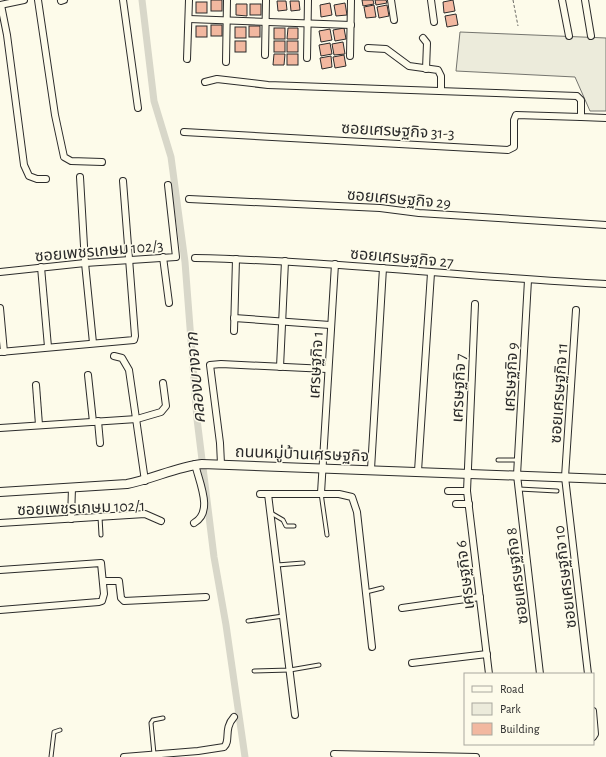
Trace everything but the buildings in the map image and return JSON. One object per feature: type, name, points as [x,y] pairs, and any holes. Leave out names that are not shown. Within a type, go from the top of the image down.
[{"type":"street","points":[[24,0],[7,1],[0,5],[9,50],[24,165],[29,176],[46,180]]},
{"type":"street","points":[[38,0],[55,115],[64,157],[71,161],[102,162]]},
{"type":"street","points":[[123,0],[138,108]]},
{"type":"street","points":[[187,59],[189,0]]},
{"type":"street","points":[[226,62],[228,20],[227,0]]},
{"type":"street","points":[[265,55],[266,0]]},
{"type":"street","points":[[308,0],[308,58]]},
{"type":"street","points":[[350,56],[351,0]]},
{"type":"street","points":[[391,0],[394,20]]},
{"type":"street","points":[[431,0],[434,22]]},
{"type":"street","points":[[562,0],[569,36]]},
{"type":"street","points":[[584,0],[591,36]]},
{"type":"street","points":[[189,19],[351,25]]},
{"type":"street","points":[[423,38],[426,43],[426,69]]},
{"type":"street","points":[[368,48],[386,48],[409,66],[436,69],[440,72],[440,91]]},
{"type":"street","points":[[205,82],[217,79],[268,85],[577,96],[581,100],[581,117]]},
{"type":"street","name":"ซอยเศรษฐกิจ 31-3","points":[[184,132],[508,150],[514,147],[514,120],[516,115],[606,118]]},
{"type":"street","points":[[80,177],[85,262],[93,343]]},
{"type":"street","points":[[0,308],[2,352],[134,340],[130,259],[123,181]]},
{"type":"street","name":"ซอยเพชรเกษม 102/3","points":[[0,272],[85,262],[176,257],[177,254],[168,185]]},
{"type":"street","name":"ซอยเศรษฐกิจ 29","points":[[189,199],[380,208],[419,213],[606,225]]},
{"type":"street","points":[[163,257],[169,303]]},
{"type":"street","name":"ซอยเศรษฐกิจ 27","points":[[195,258],[334,264],[431,273],[606,284]]},
{"type":"street","points":[[234,331],[236,259]]},
{"type":"street","points":[[280,367],[285,261]]},
{"type":"street","name":"เศรษฐกิจ 1","points":[[321,493],[334,264]]},
{"type":"street","points":[[41,268],[48,347]]},
{"type":"street","points":[[371,470],[382,268]]},
{"type":"street","points":[[418,471],[431,273]]},
{"type":"street","name":"เศรษฐกิจ 9","points":[[517,475],[528,280]]},
{"type":"street","name":"เศรษฐกิจ 7","points":[[467,473],[475,304]]},
{"type":"street","name":"ซอยเศรษฐกิจ 11","points":[[565,477],[576,310]]},
{"type":"street","points":[[234,318],[330,325]]},
{"type":"street","points":[[114,356],[122,358],[129,370],[145,481]]},
{"type":"street","points":[[218,464],[220,443],[210,365],[221,364],[327,369]]},
{"type":"street","points":[[88,375],[100,443]]},
{"type":"street","points":[[0,428],[136,419],[161,412],[166,406],[163,382]]},
{"type":"street","points":[[36,385],[39,425]]},
{"type":"street","points":[[194,523],[201,518],[205,506],[198,464]]},
{"type":"street","name":"ถนนหมู่บ้านเศรษฐกิจ","points":[[0,492],[72,488],[145,481],[182,467],[198,464],[323,467],[606,478]]},
{"type":"street","name":"เศรษฐกิจ 6","points":[[467,473],[467,491],[489,673]]},
{"type":"street","name":"ซอยเศรษฐกิจ 8","points":[[517,475],[540,673]]},
{"type":"street","name":"ซอยเศรษฐกิจ 10","points":[[565,477],[588,673]]},
{"type":"street","points":[[71,519],[72,488]]},
{"type":"street","points":[[448,491],[467,491]]},
{"type":"street","points":[[260,494],[321,493],[345,494],[352,497],[356,512],[372,647]]},
{"type":"street","points":[[268,494],[295,715]]},
{"type":"street","points":[[456,504],[469,504]]},
{"type":"street","name":"ซอยเพชรเกษม 102/1","points":[[0,523],[145,514],[161,521]]},
{"type":"street","points":[[0,570],[101,563],[104,594],[101,602],[0,610]]},
{"type":"street","points":[[103,581],[119,581],[121,598],[124,601],[206,597]]},
{"type":"street","points":[[402,608],[480,597]]},
{"type":"street","points":[[412,663],[487,654]]},
{"type":"street","points":[[124,757],[224,747],[227,743],[227,727],[234,717]]},
{"type":"street","points":[[594,722],[594,736]]},
{"type":"street","points":[[334,754],[476,757]]},
{"type":"lane","points":[[498,460],[518,460]]},
{"type":"lane","points":[[519,489],[556,491]]},
{"type":"lane","points":[[321,493],[327,535]]},
{"type":"lane","points":[[271,513],[283,520],[286,526],[294,526]]},
{"type":"lane","points":[[100,517],[101,535]]},
{"type":"lane","points":[[276,565],[303,563]]},
{"type":"lane","points":[[366,592],[382,588]]},
{"type":"lane","points":[[248,621],[283,616]]},
{"type":"lane","points":[[254,671],[290,670],[319,665]]},
{"type":"lane","points":[[154,754],[151,723],[153,720],[163,718]]},
{"type":"lane","points":[[51,757],[54,732],[60,730]]},
{"type":"path","points":[[514,0],[518,26]]},
{"type":"green space","points":[[460,32],[606,38],[606,111],[590,111],[575,77],[456,71]]},
{"type":"waterway","name":"คลองบางจาก","points":[[142,0],[154,101],[171,157],[185,262],[197,419],[214,557],[226,625],[245,757]]}]
